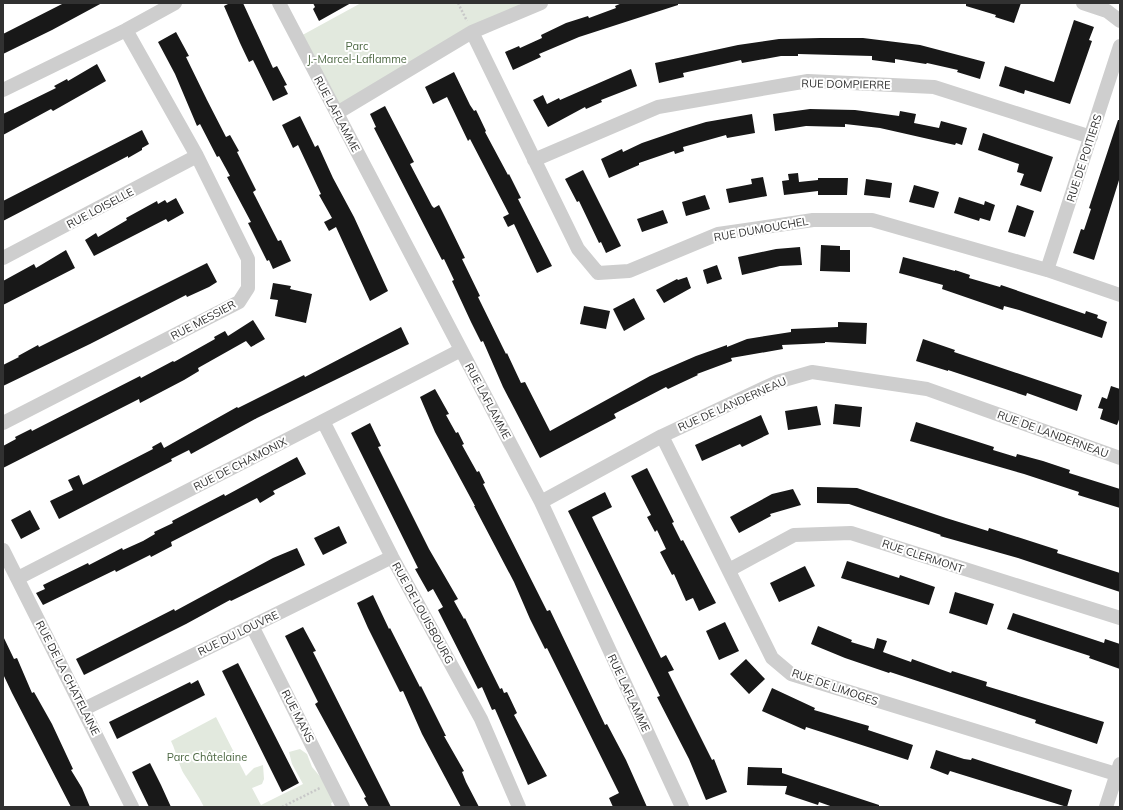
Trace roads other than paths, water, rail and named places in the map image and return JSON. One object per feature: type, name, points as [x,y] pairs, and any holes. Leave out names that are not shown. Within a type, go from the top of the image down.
[{"type":"street","points":[[3,90],[126,30],[175,3]]},
{"type":"street","name":"RUE LAFLAMME","points":[[279,3],[541,502],[682,807]]},
{"type":"street","points":[[337,113],[472,32],[540,3]]},
{"type":"street","points":[[1082,3],[1107,11],[1120,20]]},
{"type":"street","name":"RUE MESSIER","points":[[3,424],[239,302],[248,288],[248,259],[196,156],[126,30]]},
{"type":"street","name":"RUE DUMOUCHEL","points":[[472,32],[578,249],[598,273],[629,272],[718,234],[813,220],[872,220],[1047,270],[1120,295]]},
{"type":"street","name":"RUE DE POITIERS","points":[[1047,270],[1120,46]]},
{"type":"street","name":"RUE DOMPIERRE","points":[[534,160],[658,108],[808,82],[934,87],[1091,137]]},
{"type":"street","name":"RUE LOISELLE","points":[[3,258],[196,156]]},
{"type":"street","name":"RUE DE CHAMONIX","points":[[18,578],[461,350]]},
{"type":"street","name":"RUE DE LANDERNEAU","points":[[541,502],[662,436],[777,382],[812,372],[927,389],[1120,458]]},
{"type":"street","name":"RUE DE LOUISBOURG","points":[[323,422],[392,556],[481,719],[519,807]]},
{"type":"street","name":"RUE DE LIMOGES","points":[[662,436],[772,658],[791,674],[1118,769]]},
{"type":"street","name":"RUE CLERMONT","points":[[729,570],[794,535],[851,533],[1120,618]]},
{"type":"street","name":"RUE DE LA CHATELAINE","points":[[3,550],[132,807]]},
{"type":"street","name":"RUE DU LOUVRE","points":[[84,709],[392,556]]},
{"type":"street","name":"RUE MANS","points":[[252,626],[343,807]]},
{"type":"street","points":[[1106,807],[1118,769]]},
{"type":"park label","name":"Parc J.-Marcel-Laflamme","points":[[357,52]]},
{"type":"park label","name":"Parc Châtelaine","points":[[207,757]]}]
